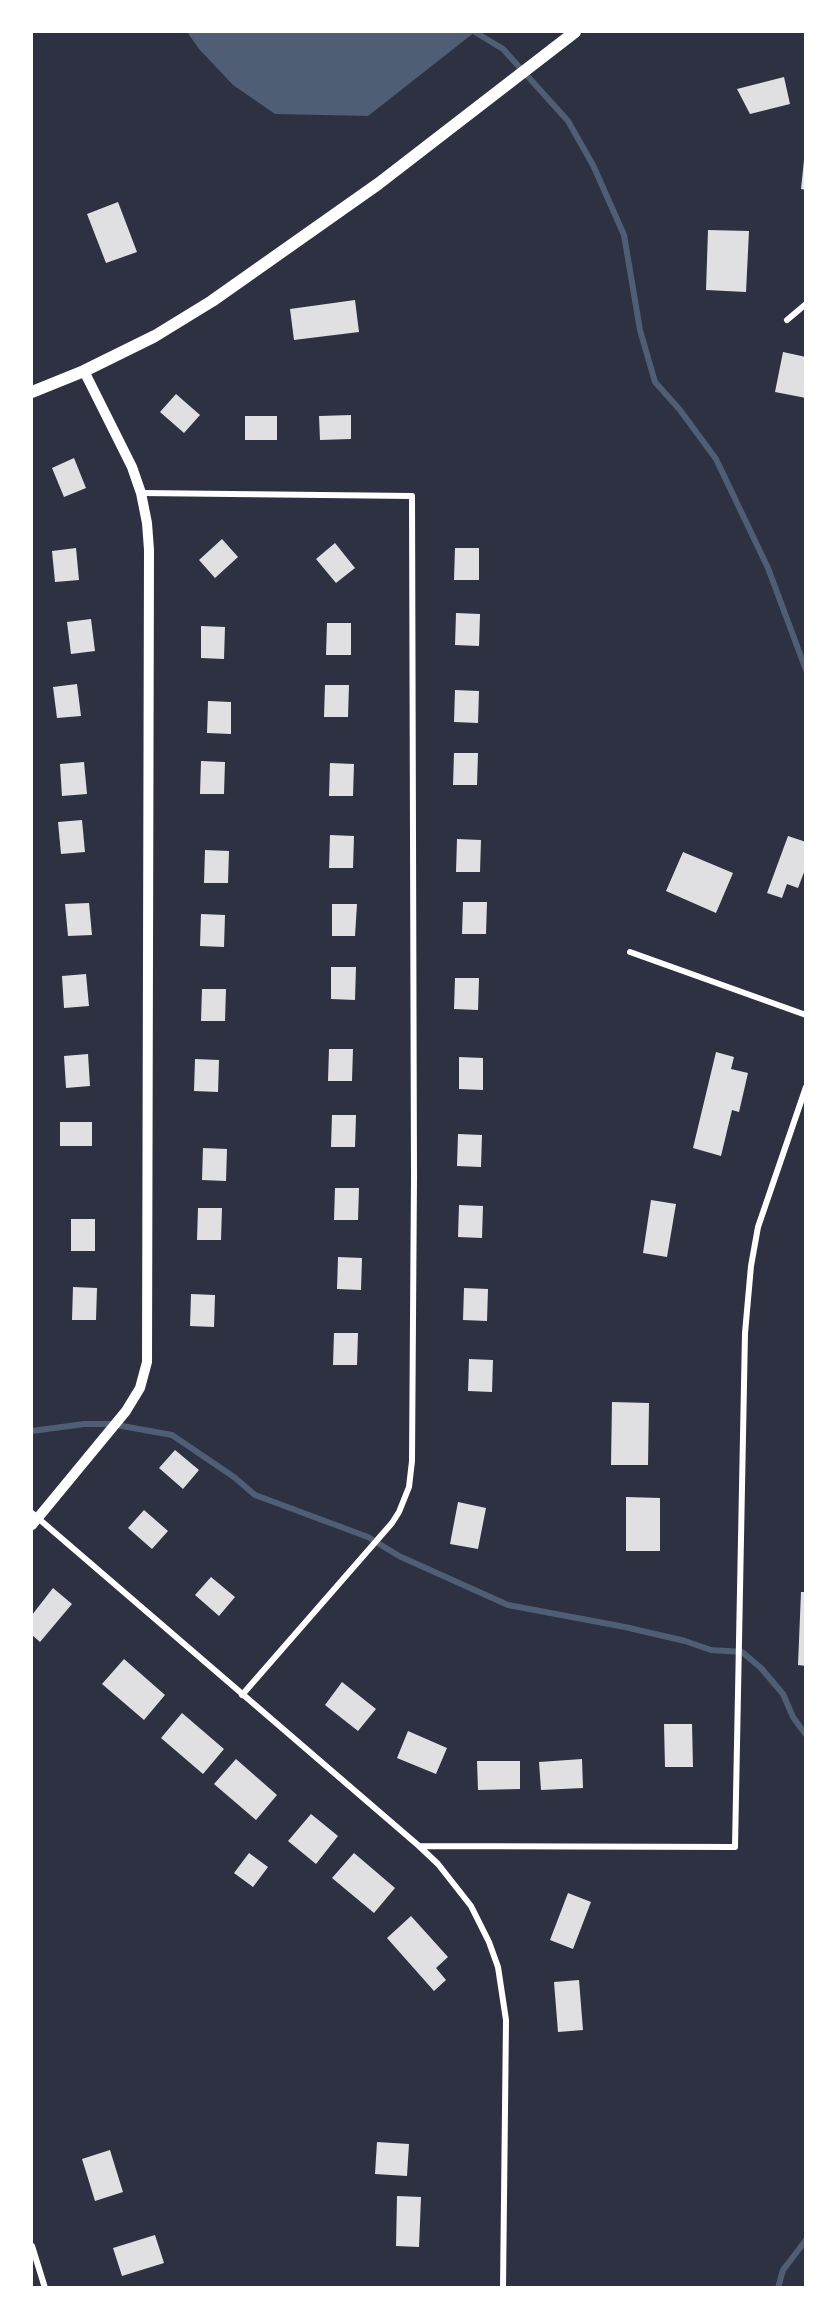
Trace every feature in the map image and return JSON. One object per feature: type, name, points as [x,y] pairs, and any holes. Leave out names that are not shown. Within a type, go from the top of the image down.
[{"type":"main road","points":[[32,392],[84,371],[155,336],[212,302],[378,184],[575,32]]},
{"type":"street","points":[[787,320],[806,304]]},
{"type":"street","points":[[84,371],[132,467],[141,493],[149,549],[147,1362],[140,1388],[126,1411],[33,1519],[419,1846],[438,1864],[471,1906],[489,1942],[503,1993],[506,2020],[503,2288]]},
{"type":"street","points":[[141,493],[412,496],[414,1177],[412,1461],[405,1500],[392,1523],[242,1695]]},
{"type":"street","points":[[630,952],[806,1015]]},
{"type":"street","points":[[419,1846],[735,1847],[745,1333],[751,1266],[758,1227],[806,1087]]},
{"type":"street","points":[[32,2246],[45,2288]]},
{"type":"water","points":[[187,32],[475,32],[368,116],[275,114],[233,85],[199,49]]},
{"type":"building","points":[[784,77],[790,104],[750,114],[737,89]]},
{"type":"building","points":[[804,160],[806,160],[806,190],[801,189]]},
{"type":"building","points":[[118,202],[137,252],[106,263],[87,214]]},
{"type":"building","points":[[708,230],[749,231],[746,292],[706,290]]},
{"type":"building","points":[[355,300],[359,332],[294,340],[290,309]]},
{"type":"building","points":[[783,352],[806,357],[806,398],[775,392]]},
{"type":"building","points":[[176,394],[200,415],[184,433],[160,412]]},
{"type":"building","points":[[351,415],[351,439],[320,440],[319,416]]},
{"type":"building","points":[[245,416],[277,416],[277,440],[245,440]]},
{"type":"building","points":[[74,458],[86,488],[64,497],[52,468]]},
{"type":"building","points":[[222,539],[238,557],[215,578],[199,560]]},
{"type":"building","points":[[335,543],[355,568],[336,583],[316,559]]},
{"type":"building","points":[[76,548],[79,580],[55,582],[52,551]]},
{"type":"building","points":[[455,548],[479,548],[479,580],[454,580]]},
{"type":"building","points":[[456,613],[480,614],[479,646],[455,645]]},
{"type":"building","points":[[91,619],[95,651],[71,654],[67,622]]},
{"type":"building","points":[[327,623],[351,623],[351,655],[326,655]]},
{"type":"building","points":[[201,626],[225,627],[224,659],[201,658]]},
{"type":"building","points":[[77,684],[81,716],[57,718],[53,687]]},
{"type":"building","points":[[325,685],[349,685],[348,717],[324,717]]},
{"type":"building","points":[[455,690],[479,691],[478,723],[454,722]]},
{"type":"building","points":[[208,701],[231,702],[231,734],[207,733]]},
{"type":"building","points":[[454,753],[478,753],[477,785],[453,785]]},
{"type":"building","points":[[201,761],[225,762],[224,794],[200,794]]},
{"type":"building","points":[[84,762],[87,794],[62,796],[60,764]]},
{"type":"building","points":[[330,763],[354,764],[353,796],[329,796]]},
{"type":"building","points":[[82,820],[85,852],[61,854],[58,822]]},
{"type":"building","points":[[330,835],[354,836],[353,868],[329,868]]},
{"type":"building","points":[[788,836],[806,842],[806,867],[798,888],[787,884],[782,898],[767,893]]},
{"type":"building","points":[[457,839],[481,840],[480,872],[456,872]]},
{"type":"building","points":[[205,850],[229,851],[228,883],[204,883]]},
{"type":"building","points":[[683,852],[733,873],[716,913],[666,891]]},
{"type":"building","points":[[463,902],[487,902],[486,934],[462,934]]},
{"type":"building","points":[[89,903],[92,935],[68,936],[65,904]]},
{"type":"building","points":[[332,904],[357,904],[355,936],[332,936]]},
{"type":"building","points":[[201,914],[225,915],[224,947],[200,946]]},
{"type":"building","points":[[331,967],[356,967],[355,1000],[331,999]]},
{"type":"building","points":[[86,974],[89,1006],[64,1008],[62,976]]},
{"type":"building","points":[[455,978],[479,978],[478,1010],[454,1009]]},
{"type":"building","points":[[202,989],[226,989],[225,1021],[201,1021]]},
{"type":"building","points":[[329,1049],[353,1049],[352,1081],[328,1081]]},
{"type":"building","points":[[716,1052],[734,1057],[731,1069],[748,1073],[739,1112],[732,1110],[721,1156],[693,1148]]},
{"type":"building","points":[[88,1054],[90,1086],[66,1088],[64,1056]]},
{"type":"building","points":[[459,1057],[483,1058],[483,1090],[459,1089]]},
{"type":"building","points":[[195,1059],[219,1060],[218,1092],[194,1091]]},
{"type":"building","points":[[332,1115],[356,1115],[355,1147],[331,1147]]},
{"type":"building","points":[[60,1122],[92,1122],[92,1146],[60,1146]]},
{"type":"building","points":[[458,1134],[482,1135],[481,1167],[457,1166]]},
{"type":"building","points":[[203,1148],[227,1149],[226,1181],[202,1180]]},
{"type":"building","points":[[335,1188],[359,1188],[358,1220],[334,1220]]},
{"type":"building","points":[[651,1200],[676,1204],[667,1257],[643,1253]]},
{"type":"building","points":[[459,1205],[483,1206],[482,1238],[458,1237]]},
{"type":"building","points":[[198,1208],[222,1208],[221,1240],[197,1240]]},
{"type":"building","points":[[71,1219],[95,1219],[95,1251],[71,1251]]},
{"type":"building","points":[[338,1257],[362,1258],[361,1290],[337,1289]]},
{"type":"building","points":[[73,1287],[97,1288],[96,1320],[72,1320]]},
{"type":"building","points":[[464,1288],[488,1289],[487,1321],[463,1320]]},
{"type":"building","points":[[191,1294],[215,1295],[214,1327],[190,1326]]},
{"type":"building","points":[[334,1333],[358,1333],[357,1365],[333,1365]]},
{"type":"building","points":[[469,1359],[493,1360],[492,1392],[468,1391]]},
{"type":"building","points":[[612,1402],[649,1403],[648,1465],[611,1465]]},
{"type":"building","points":[[175,1450],[199,1470],[183,1489],[159,1468]]},
{"type":"building","points":[[626,1497],[660,1498],[660,1551],[626,1551]]},
{"type":"building","points":[[458,1502],[486,1508],[478,1549],[450,1544]]},
{"type":"building","points":[[144,1510],[168,1531],[152,1549],[128,1528]]},
{"type":"building","points":[[211,1577],[235,1597],[219,1616],[195,1595]]},
{"type":"building","points":[[53,1588],[72,1604],[40,1642],[32,1635],[32,1615]]},
{"type":"building","points":[[801,1592],[806,1592],[806,1666],[798,1665]]},
{"type":"building","points":[[124,1659],[165,1695],[144,1720],[102,1684]]},
{"type":"building","points":[[342,1682],[376,1709],[358,1731],[325,1705]]},
{"type":"building","points":[[182,1713],[224,1749],[203,1774],[161,1738]]},
{"type":"building","points":[[664,1724],[692,1724],[693,1767],[665,1767]]},
{"type":"building","points":[[408,1731],[447,1748],[436,1774],[397,1758]]},
{"type":"building","points":[[236,1759],[277,1795],[256,1820],[214,1784]]},
{"type":"building","points":[[582,1759],[583,1788],[541,1790],[539,1762]]},
{"type":"building","points":[[477,1761],[520,1761],[520,1789],[478,1790]]},
{"type":"building","points":[[311,1814],[338,1836],[316,1864],[288,1841]]},
{"type":"building","points":[[249,1853],[268,1867],[253,1887],[234,1873]]},
{"type":"building","points":[[354,1853],[395,1888],[374,1913],[332,1878]]},
{"type":"building","points":[[568,1893],[591,1902],[573,1949],[550,1940]]},
{"type":"building","points":[[411,1916],[448,1957],[436,1968],[446,1980],[434,1991],[387,1938]]},
{"type":"building","points":[[579,1980],[583,2030],[558,2032],[554,1982]]},
{"type":"building","points":[[377,2142],[409,2144],[407,2176],[375,2174]]},
{"type":"building","points":[[110,2150],[123,2192],[95,2201],[82,2159]]},
{"type":"building","points":[[397,2196],[421,2197],[419,2247],[396,2246]]},
{"type":"building","points":[[155,2235],[164,2263],[122,2276],[113,2248]]},
{"type":"waterway","points":[[475,32],[503,49],[568,121],[593,165],[624,235],[640,330],[655,382],[680,410],[716,459],[768,568],[806,670]]},
{"type":"waterway","points":[[32,1431],[84,1424],[111,1424],[172,1435],[234,1477],[255,1495],[368,1537],[399,1556],[508,1605],[625,1627],[685,1641],[711,1650],[742,1652],[761,1668],[783,1694],[793,1717],[806,1735]]},
{"type":"waterway","points":[[778,2288],[783,2270],[806,2240]]}]
